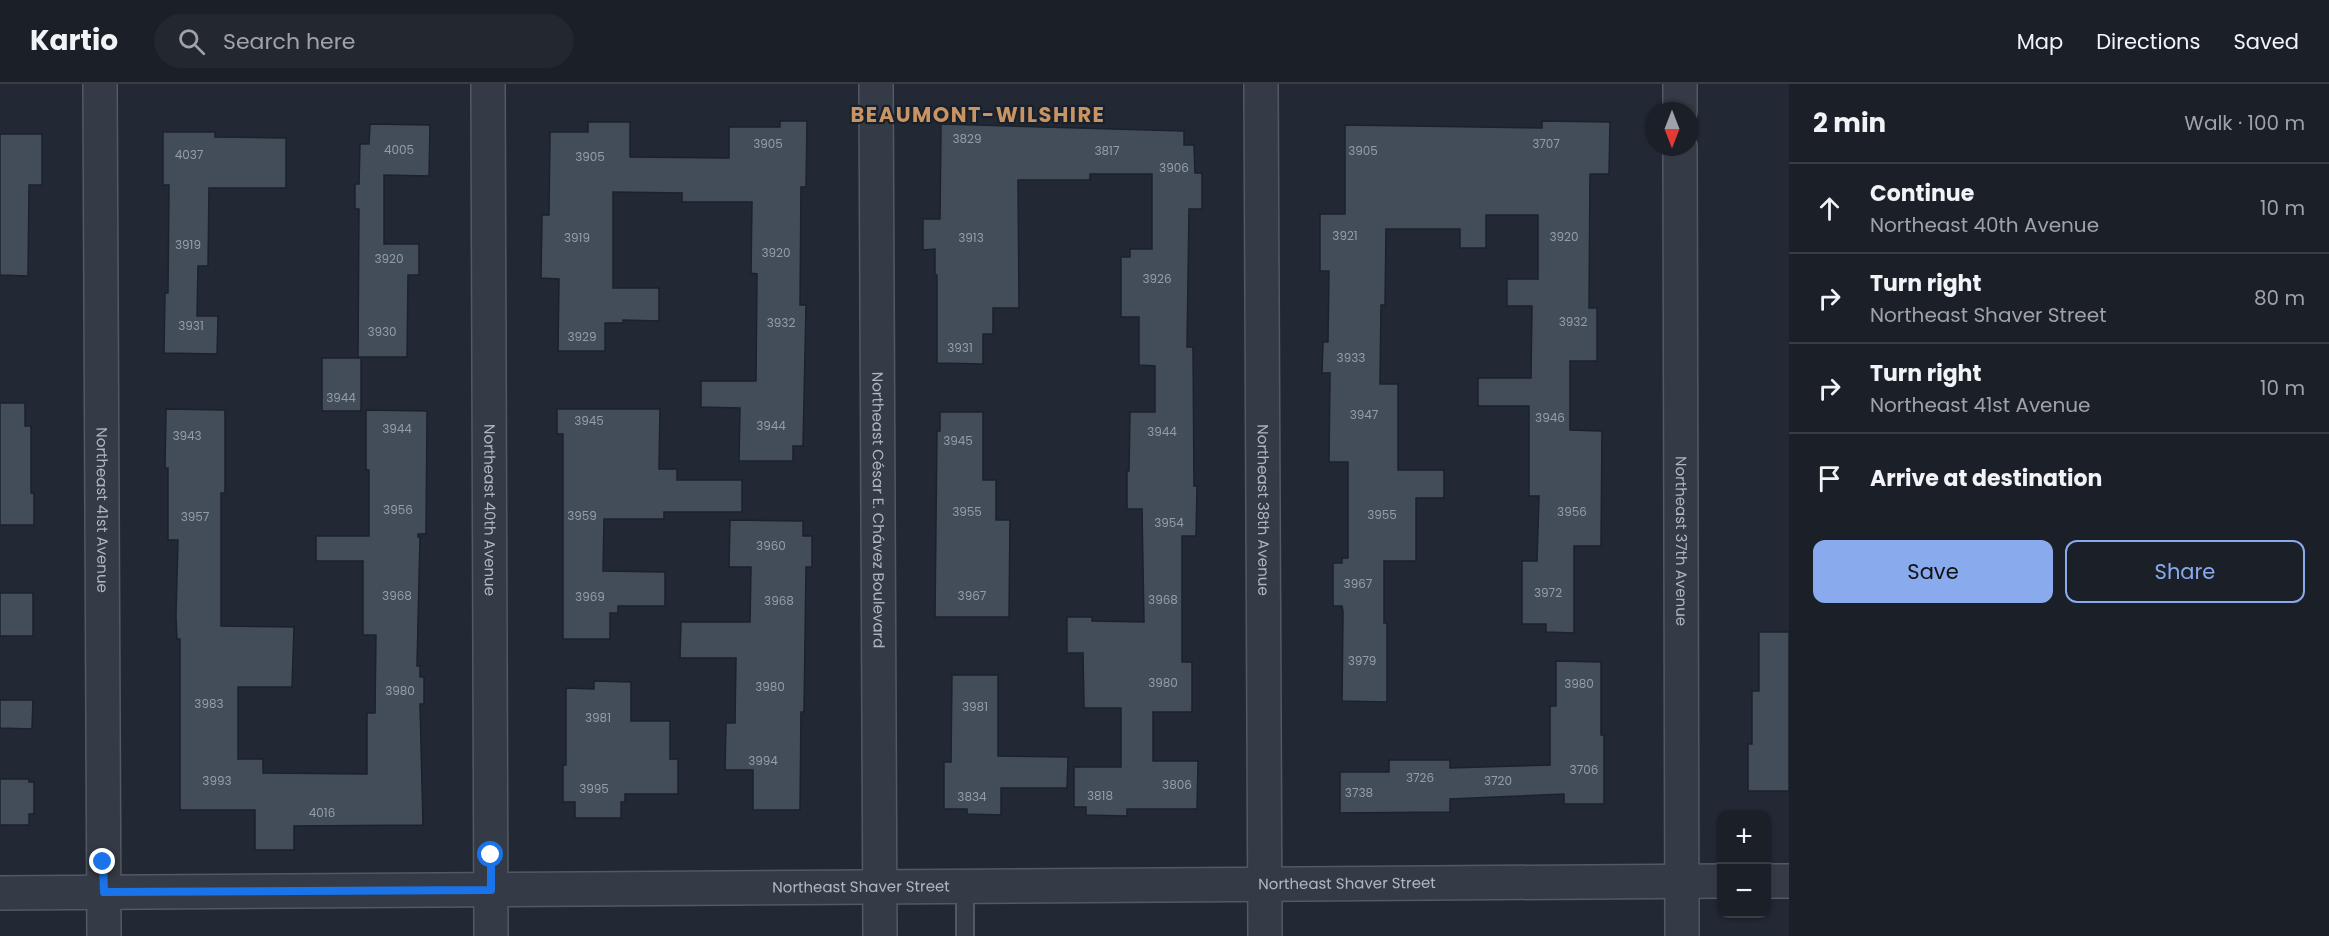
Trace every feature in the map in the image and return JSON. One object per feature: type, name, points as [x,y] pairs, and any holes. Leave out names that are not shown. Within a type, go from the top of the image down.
[{"type":"street","name":"Northeast 41st Avenue","points":[[100,84],[104,936]]},
{"type":"street","name":"Northeast 40th Avenue","points":[[488,84],[491,936]]},
{"type":"street","name":"Northeast César E. Chávez Boulevard","points":[[876,84],[880,936]]},
{"type":"street","name":"Northeast 38th Avenue","points":[[1261,84],[1265,936]]},
{"type":"street","points":[[1680,84],[1680,102]]},
{"type":"street","name":"Northeast 37th Avenue","points":[[1680,156],[1682,936]]},
{"type":"street","name":"Northeast Shaver Street","points":[[0,894],[1717,881]]},
{"type":"street","points":[[1771,881],[1789,881]]},
{"type":"lane","points":[[965,888],[965,936]]},
{"type":"building","points":[[780,121],[807,121],[806,187],[801,187],[800,305],[806,305],[803,446],[793,446],[793,461],[739,461],[740,408],[701,407],[701,381],[756,381],[757,274],[751,273],[752,202],[682,202],[682,193],[613,192],[613,288],[659,288],[659,321],[623,320],[623,323],[605,323],[605,351],[558,351],[559,279],[541,278],[542,215],[549,215],[550,132],[588,132],[588,122],[630,122],[630,157],[729,158],[729,127],[780,127]]},
{"type":"building","points":[[1542,121],[1610,122],[1609,174],[1590,174],[1589,308],[1597,308],[1597,361],[1570,361],[1570,430],[1602,431],[1601,546],[1574,546],[1574,633],[1546,632],[1546,624],[1522,624],[1522,561],[1537,561],[1539,496],[1529,496],[1529,406],[1478,406],[1478,378],[1531,378],[1532,306],[1507,306],[1507,279],[1538,279],[1538,215],[1486,215],[1486,248],[1460,248],[1460,229],[1386,229],[1385,305],[1381,305],[1380,384],[1398,384],[1398,470],[1444,470],[1444,498],[1416,498],[1416,561],[1384,561],[1387,702],[1342,701],[1343,611],[1342,606],[1333,606],[1333,563],[1342,563],[1342,558],[1348,558],[1348,462],[1329,462],[1330,373],[1322,373],[1323,342],[1328,342],[1329,271],[1320,271],[1320,214],[1345,214],[1345,125],[1542,128]]},
{"type":"building","points":[[370,124],[430,125],[429,176],[384,175],[384,244],[419,244],[419,275],[408,275],[407,357],[358,357],[359,209],[355,209],[355,184],[359,184],[360,144],[369,144]]},
{"type":"building","points":[[941,124],[1184,131],[1184,145],[1194,145],[1195,173],[1202,173],[1202,209],[1189,209],[1187,347],[1193,347],[1196,536],[1182,536],[1182,662],[1192,662],[1192,712],[1153,712],[1153,761],[1198,761],[1197,809],[1127,809],[1127,816],[1086,815],[1086,807],[1074,807],[1074,767],[1121,767],[1121,708],[1084,708],[1083,653],[1067,653],[1067,617],[1092,617],[1092,621],[1144,622],[1142,509],[1127,509],[1127,471],[1129,471],[1130,412],[1155,412],[1155,366],[1139,365],[1139,317],[1121,317],[1121,257],[1130,257],[1130,249],[1152,249],[1152,174],[1090,174],[1090,180],[1018,180],[1019,308],[993,308],[993,334],[983,334],[983,364],[937,363],[935,249],[923,250],[923,219],[940,219]]},
{"type":"building","points":[[163,132],[215,132],[215,137],[286,138],[286,188],[209,188],[208,266],[198,266],[197,316],[218,316],[217,354],[164,353],[165,293],[168,293],[169,185],[163,185]]},
{"type":"building","points":[[0,134],[42,134],[42,185],[29,185],[28,276],[0,275]]},
{"type":"building","points":[[322,358],[361,358],[361,411],[322,411]]},
{"type":"building","points":[[0,403],[25,403],[25,426],[31,426],[31,493],[34,493],[34,525],[0,525]]},
{"type":"building","points":[[166,409],[225,410],[225,493],[221,493],[221,626],[294,627],[292,687],[238,687],[238,759],[263,759],[263,773],[367,774],[367,713],[375,713],[376,635],[363,635],[363,561],[316,561],[316,536],[369,536],[366,410],[427,411],[426,534],[418,534],[420,537],[417,666],[420,666],[420,677],[424,677],[424,704],[420,704],[423,825],[294,826],[294,850],[255,850],[255,810],[180,810],[180,639],[177,639],[176,616],[178,540],[168,540],[168,468],[165,468]]},
{"type":"building","points":[[557,409],[660,409],[659,469],[677,469],[677,480],[742,480],[742,512],[664,512],[664,519],[604,519],[603,571],[665,572],[665,606],[618,606],[618,613],[610,613],[610,639],[563,639],[563,434],[557,434]]},
{"type":"building","points":[[940,412],[983,412],[983,480],[996,480],[996,520],[1010,520],[1009,617],[935,617],[937,431],[940,431]]},
{"type":"building","points":[[730,520],[803,521],[803,536],[812,536],[812,567],[806,567],[800,810],[753,810],[753,770],[725,770],[726,723],[735,723],[736,658],[680,658],[681,622],[750,622],[751,567],[729,567]]},
{"type":"building","points":[[0,593],[33,593],[33,636],[0,636]]},
{"type":"building","points":[[1759,632],[1789,632],[1789,791],[1748,791],[1748,744],[1752,744],[1752,691],[1759,691]]},
{"type":"building","points":[[1556,661],[1601,662],[1604,804],[1564,804],[1564,794],[1450,799],[1450,812],[1340,813],[1340,772],[1389,772],[1389,760],[1450,760],[1450,768],[1550,765],[1550,706],[1556,706]]},
{"type":"building","points":[[952,675],[998,675],[998,756],[1068,757],[1067,788],[1001,788],[1001,815],[967,814],[967,809],[944,809],[944,762],[951,762]]},
{"type":"building","points":[[594,681],[631,682],[631,721],[670,721],[670,759],[678,759],[678,794],[625,794],[625,802],[621,802],[621,818],[575,818],[575,802],[563,802],[563,765],[566,765],[566,688],[594,689]]},
{"type":"building","points":[[0,700],[33,700],[32,729],[0,728]]},
{"type":"building","points":[[0,779],[29,779],[29,782],[34,782],[34,814],[29,814],[29,825],[0,825]]},
{"type":"district","name":"BEAUMONT-WILSHIRE","points":[[978,115]]},
{"type":"route","points":[[103,862],[104,892],[491,890],[491,855]]}]
